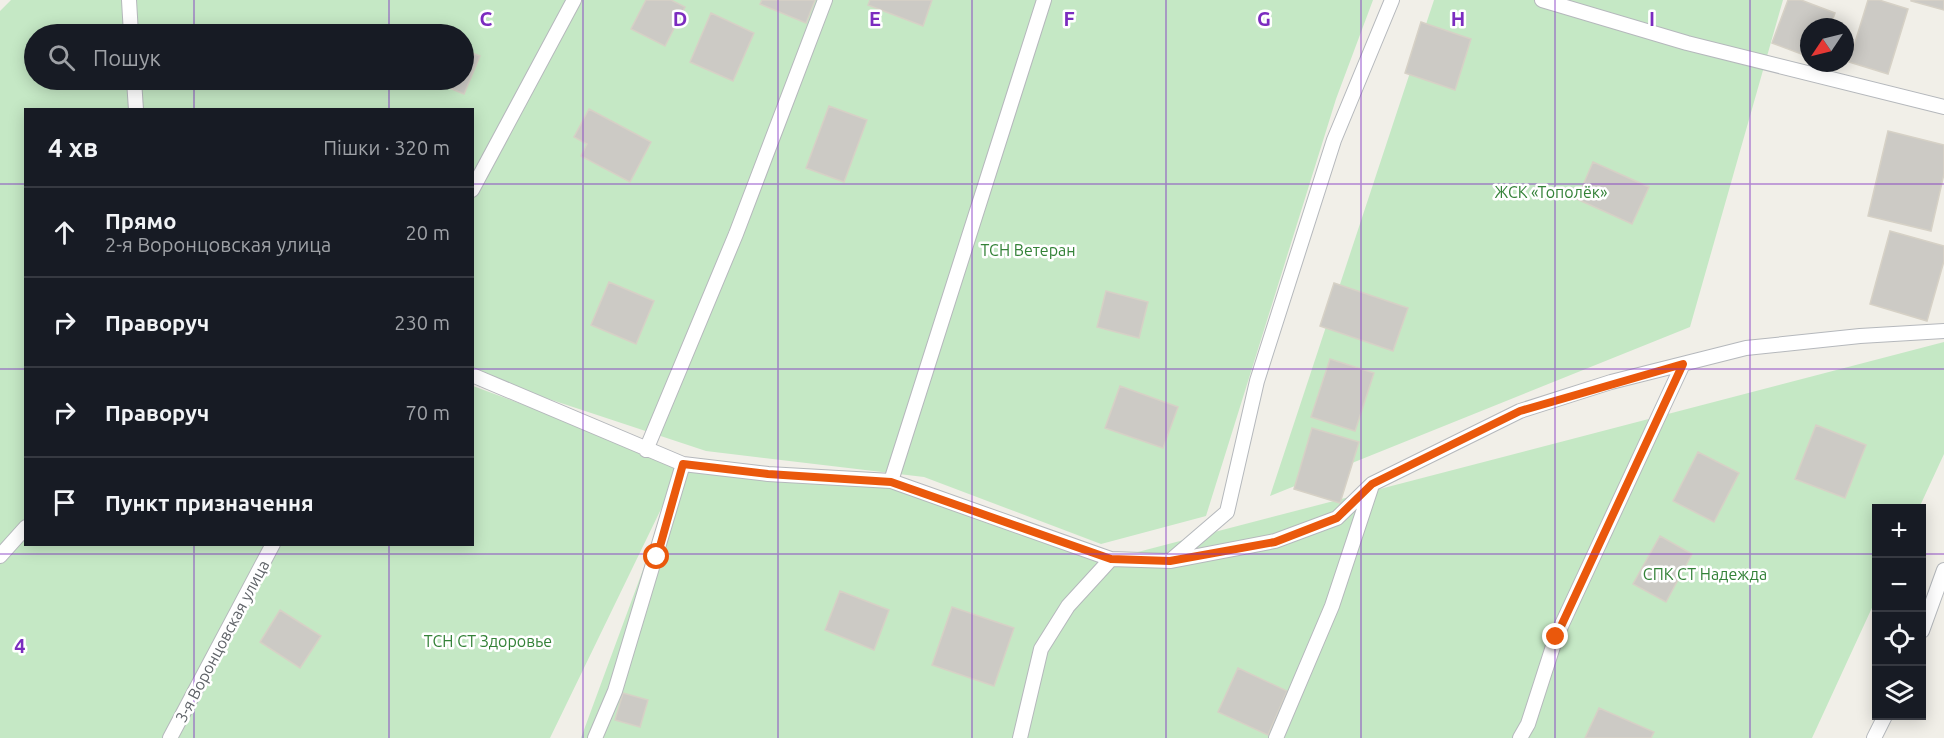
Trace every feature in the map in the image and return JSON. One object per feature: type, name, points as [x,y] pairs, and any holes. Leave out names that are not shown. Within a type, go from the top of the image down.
[{"type":"lane","points":[[129,0],[130,24]]},
{"type":"lane","points":[[474,186],[574,0]]},
{"type":"lane","points":[[646,450],[736,234],[825,0]]},
{"type":"lane","points":[[891,482],[1044,0]]},
{"type":"lane","points":[[1170,561],[1227,512],[1260,370],[1334,140],[1392,0]]},
{"type":"lane","points":[[1542,0],[1687,43],[1944,107]]},
{"type":"lane","points":[[135,90],[136,108]]},
{"type":"lane","points":[[474,376],[683,464],[768,474],[891,482],[1111,559],[1170,561],[1275,542],[1337,518],[1372,484],[1520,411],[1746,348],[1860,336],[1944,331]]},
{"type":"lane","points":[[1520,738],[1528,724],[1556,637],[1683,364]]},
{"type":"lane","points":[[595,738],[615,692],[683,464]]},
{"type":"lane","points":[[1276,738],[1332,606],[1372,484]]},
{"type":"lane","points":[[0,556],[24,528]]},
{"type":"lane","name":"3-я Воронцовская улица","points":[[170,738],[272,546]]},
{"type":"lane","points":[[1020,738],[1041,650],[1068,606],[1111,559]]},
{"type":"lane","points":[[1926,620],[1944,570]]},
{"type":"lane","points":[[1874,738],[1883,720]]},
{"type":"green space","points":[[11,0],[1373,0],[1336,99],[1206,516],[1101,544],[924,477],[706,451],[474,374],[474,108],[24,108],[24,546],[474,546],[474,386],[683,464],[891,481],[1111,559],[1944,342],[1944,454],[1921,504],[1872,504],[1872,608],[1812,738],[581,738],[679,472],[550,738],[0,738],[0,11]]},
{"type":"green space","name":"ЖСК «Тополёк»","points":[[1434,0],[1783,0],[1690,327],[1270,496]]},
{"type":"building","points":[[646,0],[671,0],[685,7],[665,46],[631,29]]},
{"type":"building","points":[[762,0],[815,0],[806,23],[760,4]]},
{"type":"building","points":[[870,0],[932,0],[923,26],[868,5]]},
{"type":"building","points":[[1788,0],[1801,0],[1835,13],[1833,18],[1800,18],[1800,54],[1772,43]]},
{"type":"building","points":[[1868,0],[1879,0],[1908,9],[1888,74],[1854,64],[1854,46]]},
{"type":"building","points":[[1944,0],[1944,10],[1911,1]]},
{"type":"building","points":[[711,13],[754,33],[733,81],[690,62]]},
{"type":"building","points":[[1421,22],[1471,39],[1455,90],[1405,73]]},
{"type":"building","points":[[474,54],[480,56],[474,70]]},
{"type":"building","points":[[454,90],[466,90],[464,94]]},
{"type":"building","points":[[829,106],[867,120],[844,182],[806,168]]},
{"type":"building","points":[[589,109],[651,142],[630,182],[581,156],[587,144],[574,137]]},
{"type":"building","points":[[1888,131],[1944,145],[1944,174],[1931,231],[1868,216]]},
{"type":"building","points":[[1593,162],[1649,187],[1632,224],[1577,199]]},
{"type":"building","points":[[1890,231],[1944,246],[1944,261],[1927,321],[1870,304]]},
{"type":"building","points":[[609,282],[654,301],[636,344],[591,325]]},
{"type":"building","points":[[1334,283],[1408,308],[1393,351],[1320,326]]},
{"type":"building","points":[[1106,291],[1148,302],[1139,338],[1097,327]]},
{"type":"building","points":[[1330,359],[1374,373],[1355,431],[1311,417]]},
{"type":"building","points":[[1120,386],[1178,407],[1163,448],[1105,428]]},
{"type":"building","points":[[1816,425],[1866,445],[1845,498],[1795,479]]},
{"type":"building","points":[[1312,428],[1359,442],[1340,503],[1294,489]]},
{"type":"building","points":[[1698,452],[1739,473],[1714,522],[1673,501]]},
{"type":"building","points":[[1660,536],[1692,554],[1666,602],[1633,584]]},
{"type":"building","points":[[840,591],[889,610],[874,650],[825,630]]},
{"type":"building","points":[[952,607],[1014,628],[994,686],[932,665]]},
{"type":"building","points":[[280,610],[321,636],[300,668],[260,642]]},
{"type":"building","points":[[1238,668],[1287,691],[1268,735],[1218,712]]},
{"type":"building","points":[[623,693],[648,700],[640,727],[615,720]]},
{"type":"building","points":[[1599,708],[1654,732],[1651,738],[1585,738]]},
{"type":"route","points":[[657,557],[683,464],[768,474],[891,482],[1111,559],[1170,561],[1275,542],[1337,518],[1372,484],[1520,411],[1611,382],[1683,364],[1556,637]]},
{"type":"park label","name":"ТСН Ветеран","points":[[1028,250]]},
{"type":"park label","name":"СПК СТ Надежда","points":[[1705,574]]},
{"type":"park label","name":"ТСН СТ Здоровье","points":[[488,641]]}]
